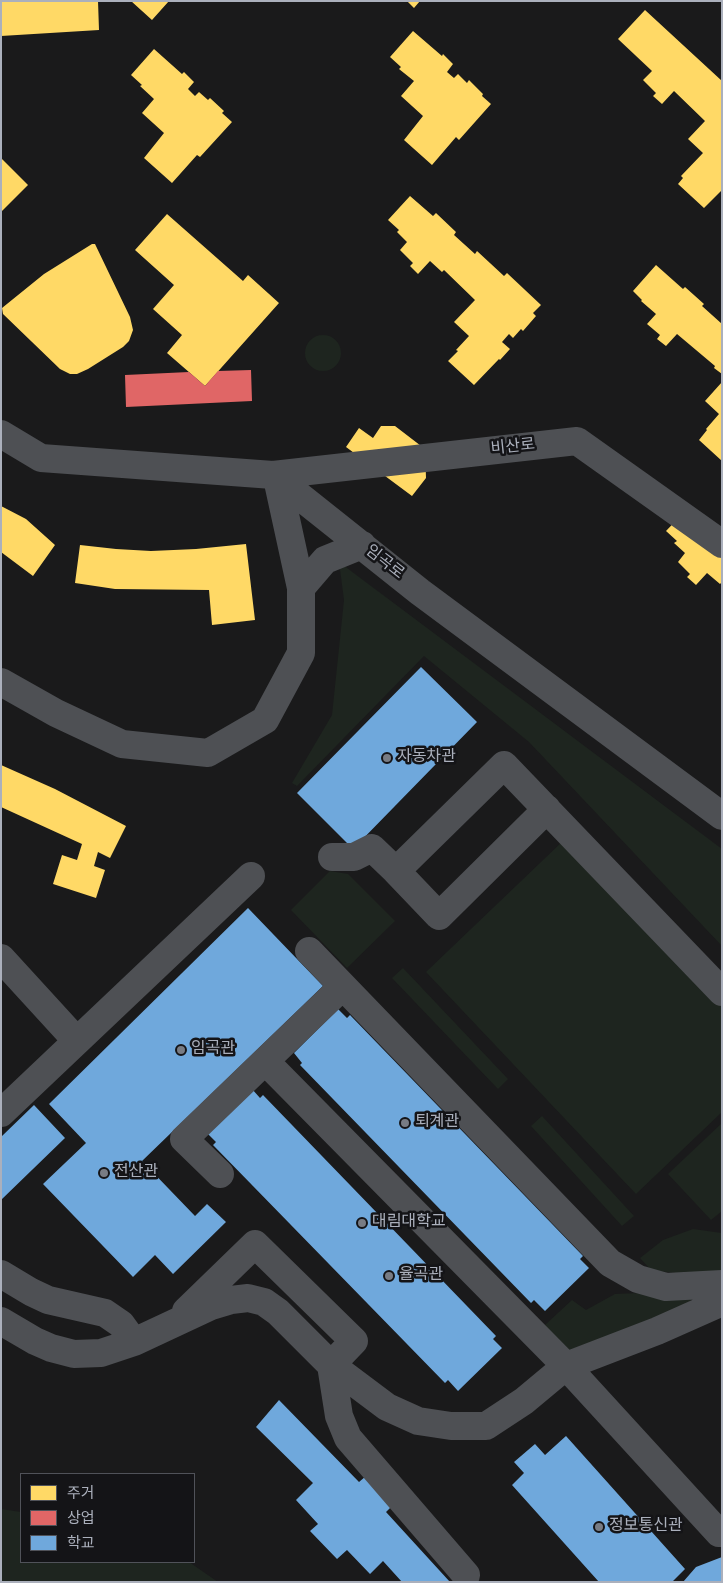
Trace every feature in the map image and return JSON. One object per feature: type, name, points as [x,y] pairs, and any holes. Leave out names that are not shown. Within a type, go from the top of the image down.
[{"type":"street","points":[[1,434],[41,458],[275,476],[301,588],[301,653],[265,720],[208,753],[122,744],[56,713],[1,682]]},
{"type":"street","name":"비산로","points":[[275,476],[577,441],[722,544]]},
{"type":"street","name":"임곡로","points":[[275,476],[420,592],[722,816]]},
{"type":"street","points":[[301,588],[325,560],[362,545]]},
{"type":"street","points":[[396,871],[504,765],[722,992]]},
{"type":"street","points":[[332,857],[354,857],[372,848],[439,916],[547,810]]},
{"type":"street","points":[[1,1112],[251,876]]},
{"type":"street","points":[[309,951],[610,1263],[638,1279],[666,1287],[722,1284]]},
{"type":"street","points":[[1,958],[76,1040]]},
{"type":"street","points":[[220,1174],[184,1139],[342,987]]},
{"type":"street","points":[[265,1061],[566,1366],[719,1533]]},
{"type":"street","points":[[174,1323],[255,1244],[354,1341],[331,1365]]},
{"type":"street","points":[[1,1274],[48,1300],[106,1314],[121,1324],[134,1342]]},
{"type":"street","points":[[1,1320],[35,1341],[51,1348],[74,1354],[102,1353],[134,1342],[211,1306],[231,1300],[248,1298],[264,1302],[278,1312],[331,1365],[387,1407],[418,1421],[451,1426],[486,1426],[524,1401],[566,1366],[657,1331],[722,1302]]},
{"type":"street","points":[[331,1365],[339,1416],[348,1438],[466,1575]]},
{"type":"shaded area","points":[[323,335],[330,336],[336,340],[340,346],[340,360],[336,366],[330,370],[323,371],[316,370],[310,366],[306,360],[305,353],[306,346],[310,340],[316,336]]},
{"type":"shaded area","points":[[339,562],[722,849],[722,946],[529,742],[424,656],[297,786],[292,783],[332,715],[344,600]]},
{"type":"shaded area","points":[[564,840],[722,1007],[722,1112],[636,1194],[426,972]]},
{"type":"shaded area","points":[[330,871],[348,874],[395,921],[347,968],[291,910]]},
{"type":"shaded area","points":[[403,968],[508,1079],[498,1089],[392,978]]},
{"type":"shaded area","points":[[542,1116],[634,1216],[622,1226],[531,1126]]},
{"type":"shaded area","points":[[722,1123],[722,1211],[711,1220],[668,1174]]},
{"type":"shaded area","points":[[693,1229],[722,1233],[722,1273],[692,1275],[651,1270],[640,1258],[663,1240]]},
{"type":"shaded area","points":[[665,1292],[692,1299],[683,1308],[568,1352],[554,1342],[545,1325],[572,1300],[586,1310],[615,1294]]},
{"type":"shaded area","points":[[1,1509],[20,1512],[20,1563],[190,1563],[218,1582],[1,1582]]},
{"type":"building: 주거","points":[[1,1],[98,1],[99,30],[1,36]]},
{"type":"building: 주거","points":[[131,1],[169,1],[152,20]]},
{"type":"building: 주거","points":[[407,1],[420,1],[414,8]]},
{"type":"building: 주거","points":[[645,10],[722,81],[722,190],[704,208],[678,184],[683,178],[681,176],[703,153],[688,139],[705,121],[674,91],[662,104],[653,96],[656,93],[643,80],[652,71],[618,39]]},
{"type":"building: 주거","points":[[413,31],[453,64],[447,72],[454,78],[458,74],[467,83],[469,80],[491,104],[459,140],[456,137],[432,165],[404,140],[423,116],[401,96],[414,81],[399,69],[401,67],[390,57]]},
{"type":"building: 주거","points":[[154,49],[194,82],[188,89],[195,96],[199,92],[208,100],[210,98],[224,111],[222,113],[232,122],[200,157],[197,155],[172,183],[144,158],[164,133],[142,113],[154,99],[131,75]]},
{"type":"building: 주거","points":[[1,158],[28,185],[1,212]]},
{"type":"building: 주거","points":[[410,196],[433,216],[436,213],[456,232],[454,235],[475,254],[477,251],[504,276],[507,273],[541,305],[533,313],[536,316],[523,331],[521,329],[513,338],[509,334],[502,342],[510,349],[474,385],[448,361],[469,336],[454,322],[475,300],[444,270],[442,272],[430,261],[418,274],[410,266],[413,263],[400,250],[407,242],[397,232],[399,230],[388,220]]},
{"type":"building: 주거","points":[[167,214],[243,281],[248,275],[279,303],[205,386],[167,353],[182,335],[153,309],[174,285],[135,250]]},
{"type":"building: 주거","points":[[92,244],[95,244],[130,317],[133,330],[129,341],[123,347],[88,369],[77,374],[70,374],[60,369],[3,314],[2,308],[44,274]]},
{"type":"building: 주거","points":[[656,265],[683,289],[685,287],[722,324],[722,374],[677,334],[666,346],[657,339],[660,335],[647,324],[656,314],[633,291]]},
{"type":"building: 주거","points":[[722,382],[722,461],[699,440],[719,414],[705,401]]},
{"type":"building: 주거","points":[[381,426],[395,426],[425,449],[426,478],[412,496],[346,447],[359,428],[373,438]]},
{"type":"building: 주거","points":[[1,506],[26,519],[55,545],[33,576],[1,552]]},
{"type":"building: 주거","points":[[688,508],[722,532],[722,582],[720,584],[707,573],[696,585],[687,577],[690,574],[678,562],[685,553],[674,543],[677,541],[666,531]]},
{"type":"building: 주거","points":[[246,544],[255,620],[212,625],[209,590],[115,589],[75,583],[80,545],[151,551]]},
{"type":"building: 주거","points":[[1,765],[55,789],[126,826],[110,858],[98,852],[94,866],[105,870],[96,898],[53,884],[62,855],[77,860],[82,844],[1,807]]},
{"type":"building: 상업","points":[[251,370],[252,401],[126,407],[125,375],[189,372],[205,386],[218,371]]},
{"type":"building: 학교","name":"자동차관","points":[[421,667],[477,722],[353,849],[297,793]]},
{"type":"building: 학교","points":[[248,908],[323,986],[142,1161],[195,1216],[207,1204],[226,1222],[173,1274],[155,1255],[133,1277],[43,1184],[86,1143],[49,1104]]},
{"type":"building: 학교","name":"퇴계관","points":[[338,1009],[347,1018],[350,1015],[583,1256],[580,1259],[589,1268],[545,1311],[534,1300],[531,1303],[300,1065],[302,1063],[294,1053]]},
{"type":"building: 학교","name":"율곡관","points":[[252,1089],[260,1098],[263,1095],[496,1336],[493,1339],[502,1348],[458,1391],[448,1380],[445,1383],[213,1145],[216,1142],[207,1133]]},
{"type":"building: 학교","points":[[34,1105],[65,1138],[1,1200],[1,1137]]},
{"type":"building: 학교","points":[[279,1400],[359,1482],[366,1476],[393,1505],[386,1512],[450,1582],[402,1582],[383,1561],[370,1574],[347,1550],[337,1559],[310,1531],[318,1524],[296,1500],[313,1483],[256,1427]]},
{"type":"building: 학교","name":"정보통신관","points":[[566,1436],[685,1569],[672,1582],[599,1582],[512,1485],[524,1473],[514,1462],[535,1444],[545,1455]]},
{"type":"building: 학교","points":[[722,1557],[722,1582],[683,1582],[696,1567]]},
{"type":"place","name":"자동차관","points":[[387,758]]},
{"type":"place","name":"임곡관","points":[[181,1050]]},
{"type":"place","name":"퇴계관","points":[[405,1123]]},
{"type":"place","name":"전산관","points":[[104,1173]]},
{"type":"place","name":"대림대학교","points":[[362,1223]]},
{"type":"place","name":"율곡관","points":[[389,1276]]},
{"type":"place","name":"정보통신관","points":[[599,1527]]}]
